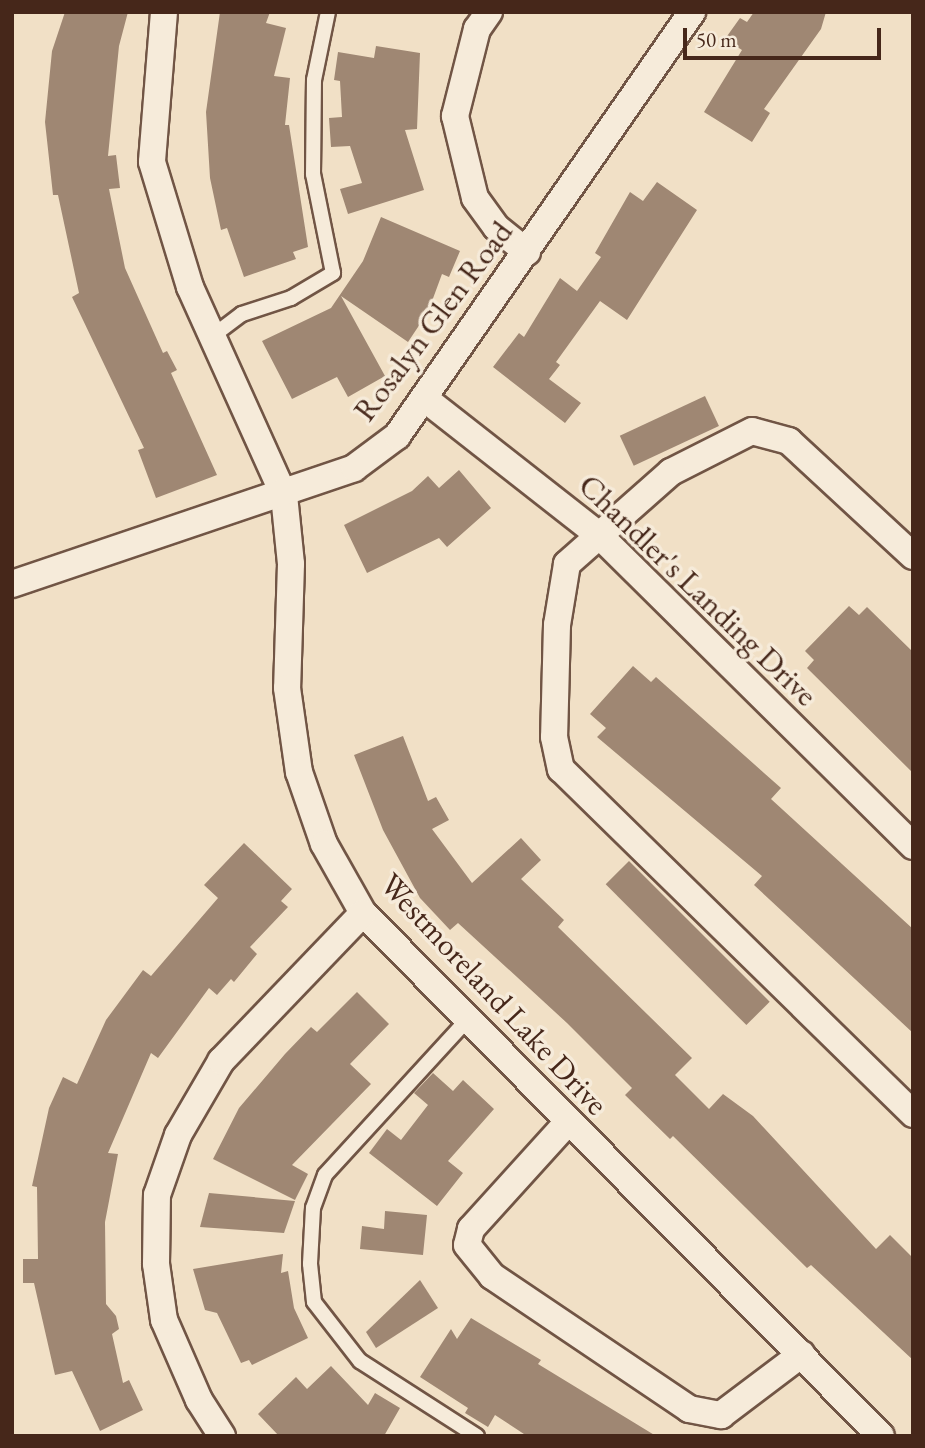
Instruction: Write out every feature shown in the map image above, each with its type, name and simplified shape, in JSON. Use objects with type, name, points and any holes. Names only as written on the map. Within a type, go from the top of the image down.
[{"type":"street","name":"Westmoreland Lake Drive","points":[[164,12],[152,162],[190,286],[284,495],[291,564],[287,688],[299,772],[324,844],[363,913],[567,1123],[802,1354],[881,1436]]},
{"type":"street","points":[[489,12],[477,29],[455,116],[475,198],[496,227],[527,252]]},
{"type":"street","name":"Rosalyn Glen Road","points":[[12,584],[284,495],[355,468],[397,436],[692,12]]},
{"type":"street","name":"Chandler's Landing Drive","points":[[425,398],[599,535],[913,846]]},
{"type":"street","points":[[913,556],[789,441],[752,431],[671,472],[567,564],[557,625],[554,737],[561,769],[913,1114]]},
{"type":"street","points":[[222,1436],[199,1400],[164,1320],[156,1264],[157,1195],[178,1135],[221,1060],[363,913]]},
{"type":"street","points":[[567,1123],[471,1228],[467,1245],[492,1276],[689,1409],[721,1415],[802,1354]]},
{"type":"lane","points":[[214,335],[242,314],[291,298],[333,273],[313,174],[314,80],[328,12]]},
{"type":"lane","points":[[467,1020],[325,1174],[313,1208],[310,1264],[314,1303],[360,1361],[477,1436]]},
{"type":"building","points":[[65,12],[128,12],[119,46],[108,156],[116,155],[120,188],[109,189],[125,268],[163,353],[167,351],[177,370],[171,373],[217,475],[156,498],[138,450],[144,448],[72,297],[79,293],[58,195],[53,195],[45,122],[52,51]]},
{"type":"building","points":[[220,12],[270,12],[266,23],[286,28],[274,76],[290,78],[285,125],[289,125],[308,247],[293,252],[296,259],[244,277],[227,228],[221,230],[210,178],[206,112]]},
{"type":"building","points":[[754,12],[826,12],[821,29],[764,109],[770,113],[752,142],[704,112],[742,50],[725,39],[740,18],[747,22]]},
{"type":"building","points":[[376,46],[420,53],[417,129],[405,130],[424,190],[348,214],[340,189],[362,183],[350,146],[331,147],[329,118],[342,117],[340,81],[334,80],[338,52],[374,58]]},
{"type":"building","points":[[657,182],[697,210],[627,320],[600,301],[556,362],[560,365],[549,379],[581,403],[565,423],[493,367],[519,333],[524,337],[560,278],[577,291],[601,257],[595,253],[630,192],[643,201]]},
{"type":"building","points":[[381,217],[460,251],[449,277],[442,274],[428,312],[408,342],[341,296],[385,376],[348,397],[337,377],[292,399],[262,341],[331,308],[363,261]]},
{"type":"building","points":[[705,396],[719,426],[634,466],[620,436]]},
{"type":"building","points":[[459,470],[491,508],[447,547],[439,538],[367,573],[344,525],[412,491],[428,476],[439,488]]},
{"type":"building","points":[[849,606],[859,615],[867,607],[913,652],[913,773],[807,668],[814,660],[805,651]]},
{"type":"building","points":[[633,666],[651,682],[656,677],[781,788],[771,799],[913,929],[913,1033],[754,885],[762,876],[597,737],[606,728],[590,714]]},
{"type":"building","points":[[403,736],[428,801],[436,797],[449,820],[432,829],[472,883],[521,838],[541,860],[521,879],[564,920],[558,927],[692,1058],[675,1075],[709,1109],[723,1094],[753,1116],[876,1249],[890,1235],[913,1258],[913,1360],[811,1265],[807,1268],[673,1136],[670,1139],[625,1095],[632,1088],[567,1023],[458,923],[450,930],[420,898],[383,830],[354,755]]},
{"type":"building","points":[[244,843],[292,889],[281,901],[288,907],[250,947],[257,954],[234,982],[231,979],[217,995],[209,988],[158,1058],[151,1053],[108,1153],[118,1154],[105,1222],[106,1304],[116,1316],[119,1329],[112,1334],[123,1383],[129,1380],[143,1410],[100,1431],[72,1371],[55,1375],[34,1283],[23,1283],[23,1259],[38,1259],[37,1187],[32,1186],[49,1108],[63,1077],[77,1084],[106,1020],[143,970],[151,976],[218,898],[204,885]]},
{"type":"building","points":[[629,861],[770,1002],[746,1025],[606,884]]},
{"type":"building","points":[[357,992],[389,1024],[350,1064],[371,1084],[292,1165],[308,1174],[295,1200],[213,1159],[239,1108],[285,1054],[311,1027],[317,1032]]},
{"type":"building","points":[[433,1073],[453,1091],[463,1080],[494,1109],[448,1161],[463,1173],[437,1206],[369,1153],[387,1129],[401,1140],[428,1105],[414,1093]]},
{"type":"building","points":[[209,1193],[295,1201],[284,1233],[200,1227]]},
{"type":"building","points":[[385,1211],[427,1215],[423,1255],[360,1249],[362,1226],[384,1229]]},
{"type":"building","points":[[283,1254],[281,1273],[288,1271],[294,1308],[308,1338],[252,1365],[249,1360],[241,1363],[217,1313],[205,1310],[193,1269]]},
{"type":"building","points":[[420,1280],[438,1308],[376,1348],[366,1332]]},
{"type":"building","points":[[471,1318],[541,1360],[538,1364],[656,1436],[527,1436],[495,1415],[488,1427],[465,1413],[468,1408],[420,1377],[451,1329],[457,1339]]},
{"type":"building","points":[[331,1366],[368,1405],[375,1393],[400,1408],[384,1436],[279,1436],[258,1414],[296,1377],[307,1389]]}]
